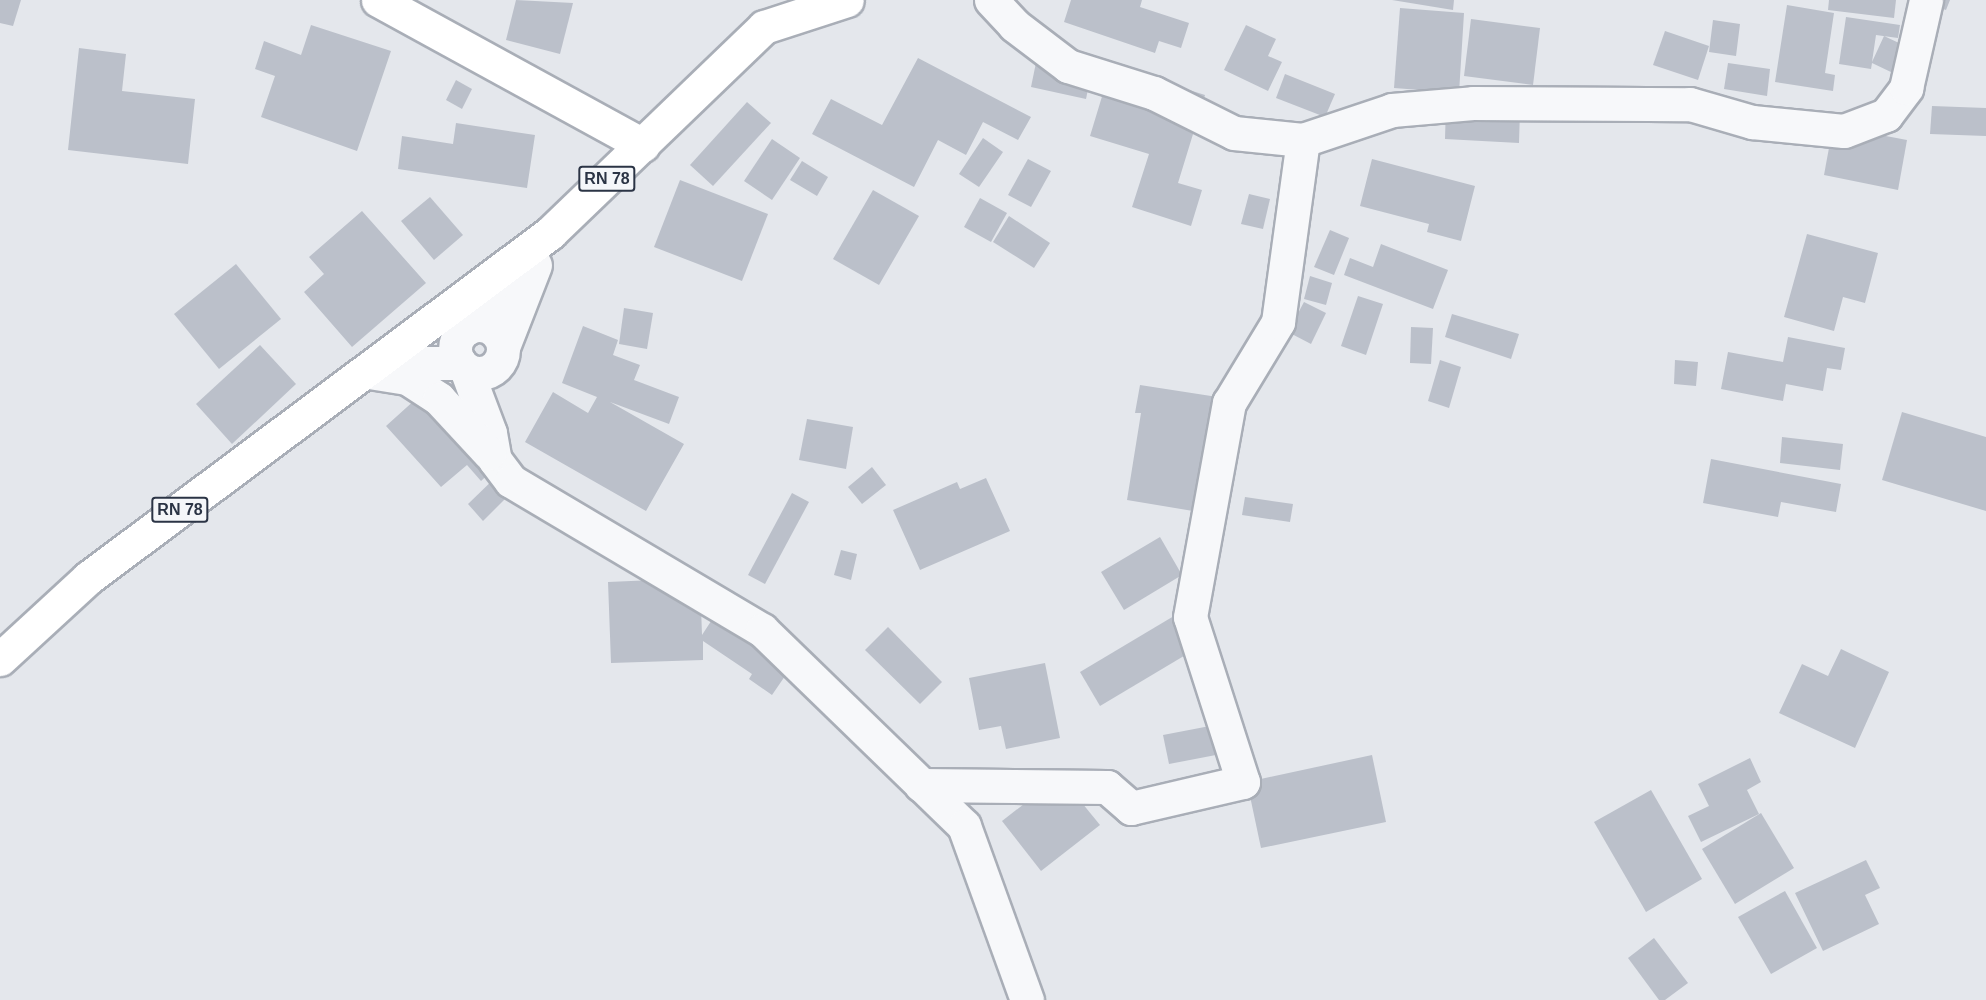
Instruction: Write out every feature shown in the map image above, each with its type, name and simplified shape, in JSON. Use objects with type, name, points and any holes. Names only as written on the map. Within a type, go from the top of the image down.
[{"type":"main road","points":[[378,0],[643,146]]},
{"type":"main road","name":"RN 78","points":[[0,659],[88,578],[369,372],[550,233],[643,146],[764,27],[847,0]]},
{"type":"street","points":[[991,0],[1014,25],[1068,66],[1154,93],[1234,133],[1303,140],[1392,110],[1473,103],[1690,104],[1752,122],[1844,131],[1886,115],[1906,88],[1926,0]]},
{"type":"street","points":[[921,784],[1107,787],[1131,808],[1243,782],[1190,617],[1229,403],[1278,322],[1303,140]]},
{"type":"street","points":[[550,233],[468,328],[492,328],[481,362],[493,447],[511,481],[762,630],[964,826],[1027,1000]]},
{"type":"street","points":[[481,362],[522,292],[550,233]]},
{"type":"street","points":[[369,372],[416,363],[481,362]]},
{"type":"street","points":[[369,372],[407,378],[439,399],[493,447]]},
{"type":"building","points":[[0,0],[21,0],[13,26],[0,23]]},
{"type":"building","points":[[516,0],[573,3],[560,54],[506,40]]},
{"type":"building","points":[[1071,0],[1142,0],[1140,7],[1189,23],[1181,48],[1159,41],[1155,53],[1064,22]]},
{"type":"building","points":[[1392,0],[1454,0],[1453,10]]},
{"type":"building","points":[[1829,0],[1896,0],[1894,18],[1828,10]]},
{"type":"building","points":[[1916,0],[1950,0],[1946,10]]},
{"type":"building","points":[[1787,5],[1834,13],[1825,73],[1835,75],[1833,91],[1775,82]]},
{"type":"building","points":[[1400,8],[1464,13],[1459,93],[1394,88]]},
{"type":"building","points":[[1846,17],[1900,25],[1898,38],[1884,36],[1929,57],[1880,99],[1893,73],[1872,63],[1871,69],[1839,64]],"holes":[[[1876,35],[1884,36],[1872,62]]]},
{"type":"building","points":[[1471,19],[1540,28],[1533,85],[1464,76]]},
{"type":"building","points":[[1713,20],[1740,24],[1736,56],[1709,52]]},
{"type":"building","points":[[311,25],[391,51],[357,151],[261,117],[275,76],[255,69],[264,41],[301,55]]},
{"type":"building","points":[[1246,25],[1276,39],[1268,56],[1282,62],[1268,91],[1224,70]]},
{"type":"building","points":[[1665,31],[1709,46],[1698,80],[1653,65]]},
{"type":"building","points":[[79,48],[126,54],[122,91],[195,99],[188,164],[68,150]]},
{"type":"building","points":[[1038,53],[1093,65],[1086,99],[1031,87]]},
{"type":"building","points":[[918,58],[1031,117],[1018,140],[983,122],[966,155],[938,140],[914,187],[812,134],[831,99],[882,125]]},
{"type":"building","points":[[1728,63],[1770,69],[1767,96],[1724,89]]},
{"type":"building","points":[[1285,74],[1335,94],[1325,117],[1276,98]]},
{"type":"building","points":[[1151,78],[1205,95],[1178,183],[1202,190],[1191,226],[1132,207],[1149,154],[1090,136],[1107,80]]},
{"type":"building","points":[[456,80],[472,89],[462,109],[446,100]]},
{"type":"building","points":[[747,102],[771,123],[713,186],[690,165]]},
{"type":"building","points":[[1446,106],[1520,110],[1519,143],[1445,139]]},
{"type":"building","points":[[1932,106],[1986,108],[1986,136],[1930,134]]},
{"type":"building","points":[[456,123],[535,135],[527,188],[398,169],[402,136],[453,144]]},
{"type":"building","points":[[1833,126],[1907,140],[1898,190],[1824,175]]},
{"type":"building","points":[[983,138],[1003,152],[979,187],[959,174]]},
{"type":"building","points":[[772,139],[800,158],[772,200],[744,181]]},
{"type":"building","points":[[1028,159],[1051,171],[1031,207],[1008,195]]},
{"type":"building","points":[[1372,159],[1475,186],[1461,241],[1427,232],[1429,224],[1360,206]]},
{"type":"building","points":[[802,161],[828,177],[817,196],[790,180]]},
{"type":"building","points":[[680,180],[768,214],[742,281],[654,247]]},
{"type":"building","points":[[873,190],[919,216],[879,285],[833,259]]},
{"type":"building","points":[[1249,194],[1270,199],[1263,229],[1241,224]]},
{"type":"building","points":[[430,197],[463,235],[434,260],[401,221]]},
{"type":"building","points":[[980,198],[1007,213],[991,242],[964,227]]},
{"type":"building","points":[[362,211],[426,283],[352,347],[304,292],[324,274],[309,257]]},
{"type":"building","points":[[1009,216],[1050,243],[1034,268],[993,242]]},
{"type":"building","points":[[1330,230],[1349,238],[1334,275],[1314,267]]},
{"type":"building","points":[[1807,234],[1878,253],[1865,303],[1843,297],[1834,331],[1784,317]]},
{"type":"building","points":[[1381,244],[1448,270],[1433,309],[1344,275],[1350,258],[1373,267]]},
{"type":"building","points":[[236,264],[281,319],[219,369],[174,314]]},
{"type":"building","points":[[1310,276],[1332,283],[1326,305],[1304,299]]},
{"type":"building","points":[[1358,296],[1383,304],[1366,355],[1341,346]]},
{"type":"building","points":[[1304,302],[1326,313],[1311,344],[1288,332]]},
{"type":"building","points":[[624,308],[653,313],[647,349],[619,344]]},
{"type":"building","points":[[1452,314],[1519,334],[1511,359],[1445,337]]},
{"type":"building","points":[[583,326],[618,340],[613,355],[640,365],[634,380],[679,397],[669,424],[610,402],[684,444],[646,511],[525,442],[553,392],[588,413],[597,397],[562,383]]},
{"type":"building","points":[[1411,327],[1433,328],[1431,364],[1410,363]]},
{"type":"building","points":[[1788,337],[1845,348],[1841,370],[1827,368],[1823,391],[1786,384],[1783,401],[1721,389],[1728,352],[1783,362]]},
{"type":"building","points":[[260,345],[296,384],[232,444],[196,404]]},
{"type":"building","points":[[1440,360],[1461,367],[1449,408],[1428,401]]},
{"type":"building","points":[[1675,360],[1698,362],[1696,386],[1674,384]]},
{"type":"building","points":[[1140,385],[1224,398],[1205,513],[1127,500],[1141,413],[1135,413]]},
{"type":"building","points":[[427,389],[496,467],[481,481],[467,465],[441,487],[386,426]]},
{"type":"building","points":[[1902,412],[1986,437],[1986,511],[1882,480]]},
{"type":"building","points":[[807,419],[853,427],[846,469],[799,460]]},
{"type":"building","points":[[1782,437],[1843,444],[1840,470],[1780,463]]},
{"type":"building","points":[[1711,459],[1841,484],[1836,512],[1781,502],[1778,517],[1703,503]]},
{"type":"building","points":[[872,467],[886,485],[862,504],[848,487]]},
{"type":"building","points":[[498,475],[513,491],[483,521],[468,504]]},
{"type":"building","points":[[986,478],[1010,531],[920,570],[893,510],[957,482],[960,489]]},
{"type":"building","points":[[792,493],[809,502],[765,584],[748,575]]},
{"type":"building","points":[[1245,497],[1293,504],[1290,522],[1242,515]]},
{"type":"building","points":[[1160,537],[1182,575],[1124,610],[1101,572]]},
{"type":"building","points":[[841,550],[857,554],[851,580],[834,575]]},
{"type":"building","points":[[700,578],[702,635],[717,612],[794,663],[772,695],[749,679],[752,674],[703,641],[703,660],[611,663],[608,582]]},
{"type":"building","points":[[1189,607],[1209,641],[1100,706],[1080,672]]},
{"type":"building","points":[[888,627],[942,682],[920,704],[865,650]]},
{"type":"building","points":[[1841,649],[1889,672],[1855,748],[1779,713],[1802,664],[1828,676]]},
{"type":"building","points":[[1045,663],[1060,738],[1006,749],[1001,726],[979,730],[969,678]]},
{"type":"building","points":[[1236,721],[1242,750],[1169,764],[1163,735]]},
{"type":"building","points":[[1372,755],[1386,822],[1261,848],[1247,782]]},
{"type":"building","points":[[1750,758],[1761,782],[1747,790],[1759,814],[1701,842],[1688,816],[1709,806],[1698,784]]},
{"type":"building","points":[[1060,776],[1100,825],[1041,871],[1002,821]]},
{"type":"building","points":[[1651,790],[1702,879],[1646,912],[1594,822]]},
{"type":"building","points":[[1761,813],[1794,868],[1735,904],[1702,849]]},
{"type":"building","points":[[1866,860],[1880,888],[1865,895],[1879,924],[1823,951],[1795,893]]},
{"type":"building","points":[[1785,891],[1817,948],[1771,974],[1738,917]]},
{"type":"building","points":[[1654,938],[1688,983],[1665,1000],[1659,1000],[1628,958]]}]
